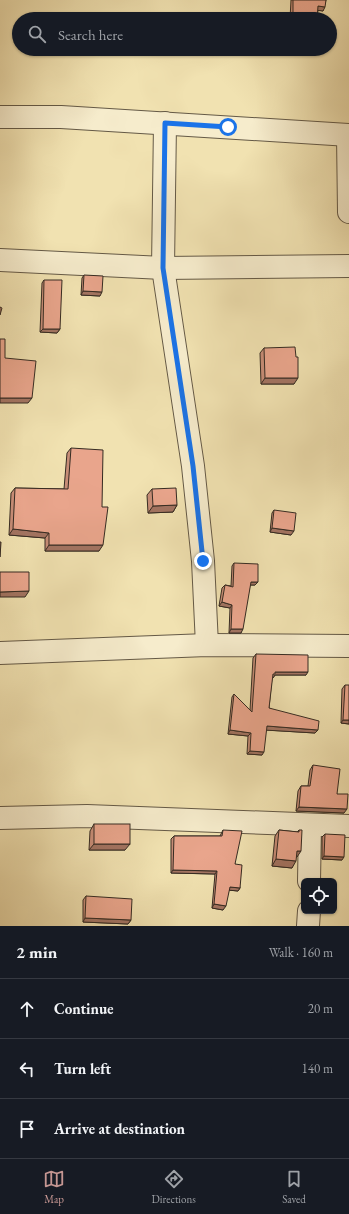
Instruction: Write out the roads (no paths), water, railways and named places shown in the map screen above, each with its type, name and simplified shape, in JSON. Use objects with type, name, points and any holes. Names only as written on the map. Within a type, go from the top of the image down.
[{"type":"street","points":[[0,117],[61,117],[348,135],[349,212]]},
{"type":"street","points":[[165,123],[163,268],[193,466],[203,561],[207,645]]},
{"type":"street","points":[[0,260],[163,268],[349,266]]},
{"type":"street","points":[[0,653],[207,645],[349,646]]},
{"type":"street","points":[[0,818],[87,816],[349,826]]},
{"type":"street","points":[[309,878],[310,825]]},
{"type":"street","points":[[308,926],[309,914]]}]
